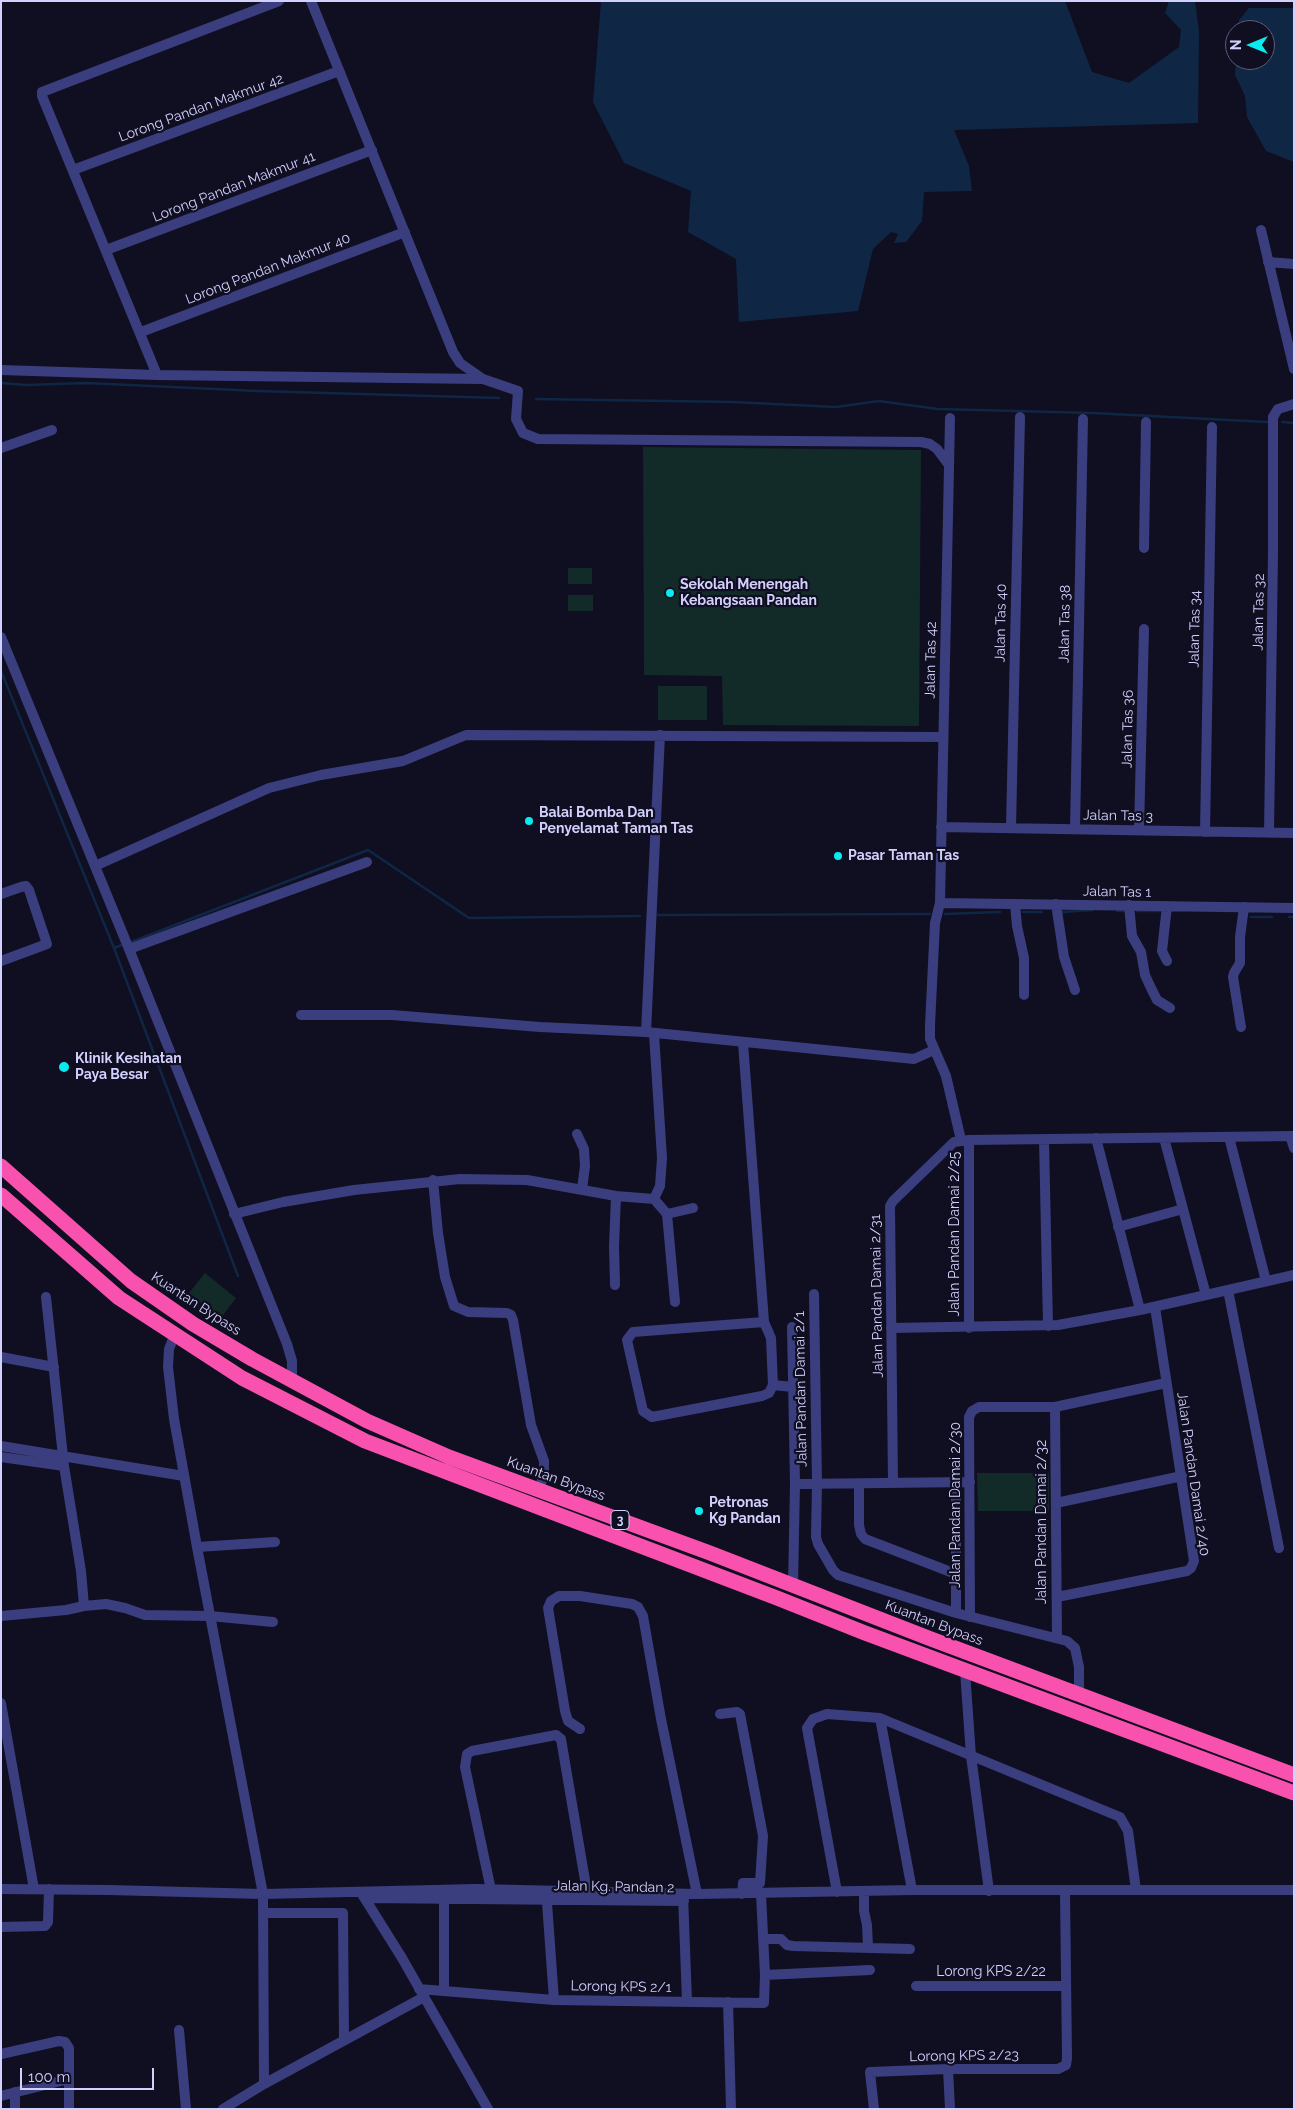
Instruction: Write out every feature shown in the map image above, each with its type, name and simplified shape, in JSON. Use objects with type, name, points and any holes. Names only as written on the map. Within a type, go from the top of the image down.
[{"type":"highway","name":"Kuantan Bypass","points":[[1,1166],[131,1282],[193,1324],[366,1422],[449,1457],[1294,1775]]},
{"type":"highway","name":"3","points":[[1,1195],[120,1298],[242,1378],[365,1441],[965,1671],[1294,1793]]},
{"type":"street","points":[[157,375],[42,96],[45,89],[278,1]]},
{"type":"street","points":[[311,1],[453,352],[460,363],[483,379]]},
{"type":"street","name":"Lorong Pandan Makmur 42","points":[[72,170],[339,71]]},
{"type":"street","name":"Lorong Pandan Makmur 41","points":[[106,250],[372,150]]},
{"type":"street","points":[[1261,230],[1294,369]]},
{"type":"street","name":"Lorong Pandan Makmur 40","points":[[140,332],[405,232]]},
{"type":"street","points":[[1268,262],[1294,264]]},
{"type":"street","points":[[1,370],[157,375],[483,379],[518,390],[517,424],[523,433],[538,440],[921,442],[930,444],[949,465]]},
{"type":"street","name":"Jalan Tas 32","points":[[1269,833],[1273,417],[1278,409],[1294,404]]},
{"type":"street","name":"Jalan Tas 40","points":[[1011,828],[1020,417]]},
{"type":"street","name":"Jalan Tas 42","points":[[934,1050],[930,1039],[930,1024],[935,923],[940,902],[950,418]]},
{"type":"street","name":"Jalan Tas 38","points":[[1075,830],[1083,419]]},
{"type":"street","points":[[1144,548],[1146,422]]},
{"type":"street","name":"Jalan Tas 34","points":[[1205,832],[1212,427]]},
{"type":"street","points":[[1,448],[52,430]]},
{"type":"street","name":"Jalan Tas 36","points":[[1140,830],[1144,629]]},
{"type":"street","points":[[1,637],[129,949],[287,1344],[292,1361],[292,1381]]},
{"type":"street","points":[[95,866],[269,788],[321,775],[403,761],[459,737],[571,734],[943,737]]},
{"type":"street","points":[[654,1199],[660,1186],[662,1158],[650,1033],[660,735]]},
{"type":"street","name":"Jalan Tas 3","points":[[941,827],[1294,833]]},
{"type":"street","points":[[129,949],[367,862]]},
{"type":"street","points":[[1,894],[26,886],[47,944],[1,961]]},
{"type":"street","name":"Jalan Tas 1","points":[[940,902],[1294,908]]},
{"type":"street","points":[[1016,904],[1017,926],[1024,958],[1024,995]]},
{"type":"street","points":[[1056,904],[1064,957],[1075,990]]},
{"type":"street","points":[[1129,906],[1132,936],[1141,952],[1145,974],[1157,1000],[1170,1008]]},
{"type":"street","points":[[1167,906],[1162,951],[1167,961]]},
{"type":"street","points":[[1241,1027],[1233,977],[1240,963],[1240,937],[1244,907]]},
{"type":"street","points":[[301,1014],[392,1015],[540,1027],[650,1033],[914,1059],[934,1050]]},
{"type":"street","points":[[743,1042],[764,1322],[771,1338],[773,1385],[768,1393],[762,1396],[652,1417],[643,1411],[627,1340],[634,1332],[764,1322]]},
{"type":"street","name":"Jalan Pandan Damai 2/25","points":[[934,1050],[941,1061],[965,1140],[969,1328]]},
{"type":"street","points":[[578,1134],[584,1149],[586,1166],[582,1189]]},
{"type":"street","points":[[965,1140],[1292,1136],[1294,1148]]},
{"type":"street","points":[[1229,1137],[1266,1281]]},
{"type":"street","points":[[1096,1138],[1140,1310]]},
{"type":"street","points":[[1164,1138],[1206,1295]]},
{"type":"street","points":[[1044,1139],[1048,1326]]},
{"type":"street","name":"Jalan Pandan Damai 2/31","points":[[893,1483],[890,1206],[954,1142],[965,1140]]},
{"type":"street","points":[[234,1214],[308,1198],[433,1180],[509,1179],[582,1189],[616,1196],[654,1199],[667,1214],[675,1302]]},
{"type":"street","points":[[433,1180],[438,1233],[445,1277],[454,1306],[468,1312],[507,1314],[511,1315],[513,1320],[531,1425],[544,1461],[544,1474],[538,1490]]},
{"type":"street","points":[[615,1285],[616,1196]]},
{"type":"street","points":[[667,1214],[693,1208]]},
{"type":"street","points":[[1118,1227],[1183,1209]]},
{"type":"street","points":[[892,1328],[1048,1326],[1155,1307],[1294,1275]]},
{"type":"street","points":[[1228,1290],[1279,1548]]},
{"type":"street","name":"Jalan Pandan Damai 2/1","points":[[814,1294],[816,1536],[818,1544],[833,1570],[838,1575],[956,1613],[1057,1638]]},
{"type":"street","points":[[46,1297],[64,1461],[81,1571],[84,1606]]},
{"type":"street","name":"Jalan Pandan Damai 2/40","points":[[1057,1597],[1187,1571],[1191,1568],[1194,1561],[1155,1307]]},
{"type":"street","points":[[792,1327],[795,1484],[793,1586]]},
{"type":"street","points":[[175,1334],[169,1350],[168,1368],[184,1476],[263,1894],[264,2084]]},
{"type":"street","points":[[1,1357],[54,1368]]},
{"type":"street","name":"Jalan Pandan Damai 2/30","points":[[970,1616],[969,1417],[972,1411],[979,1407],[1055,1407],[1166,1383]]},
{"type":"street","points":[[773,1385],[793,1386]]},
{"type":"street","name":"Jalan Pandan Damai 2/32","points":[[1055,1407],[1057,1638]]},
{"type":"street","points":[[1,1446],[64,1461]]},
{"type":"street","points":[[1,1457],[64,1461],[184,1476]]},
{"type":"street","points":[[1056,1503],[1182,1476]]},
{"type":"street","points":[[956,1482],[956,1613]]},
{"type":"street","points":[[795,1484],[970,1482]]},
{"type":"street","points":[[859,1484],[859,1525],[861,1534],[865,1539],[956,1574]]},
{"type":"street","points":[[197,1547],[275,1542]]},
{"type":"street","points":[[580,1730],[568,1721],[565,1711],[548,1608],[551,1601],[559,1596],[580,1596],[632,1604],[638,1607],[643,1616],[661,1719],[698,1894]]},
{"type":"street","points":[[1,1616],[59,1611],[84,1606],[112,1605],[151,1615],[210,1616],[273,1622]]},
{"type":"street","points":[[1057,1638],[1067,1641],[1075,1648],[1079,1668],[1080,1694]]},
{"type":"street","points":[[965,1671],[971,1756],[989,1891]]},
{"type":"street","points":[[1,1703],[34,1889]]},
{"type":"street","points":[[720,1714],[736,1712],[740,1714],[763,1836],[760,1884],[743,1883],[742,1894]]},
{"type":"street","points":[[837,1892],[807,1728],[813,1719],[827,1714],[880,1718],[1120,1817],[1128,1831],[1136,1890]]},
{"type":"street","points":[[880,1718],[912,1890]]},
{"type":"street","points":[[491,1890],[465,1766],[467,1754],[472,1751],[556,1735],[561,1739],[587,1892]]},
{"type":"street","points":[[1,1889],[263,1894],[362,1894],[491,1890],[683,1897],[698,1894],[912,1890],[1065,1892],[1294,1890]]},
{"type":"street","points":[[1,1927],[45,1926],[48,1922],[48,1889]]},
{"type":"street","points":[[864,1891],[868,1948]]},
{"type":"street","points":[[1065,1892],[1066,1986]]},
{"type":"street","points":[[362,1894],[402,1958],[488,2109]]},
{"type":"street","name":"Jalan Kg. Pandan 2","points":[[362,1894],[545,1900],[683,1897]]},
{"type":"street","points":[[761,1894],[765,1976],[870,1970]]},
{"type":"street","points":[[683,1897],[687,2001]]},
{"type":"street","points":[[444,1898],[444,1991]]},
{"type":"street","points":[[545,1900],[547,1903],[554,2000]]},
{"type":"street","points":[[264,1913],[343,1913],[344,2041]]},
{"type":"street","points":[[764,1939],[781,1939],[787,1945],[793,1946],[910,1949]]},
{"type":"street","name":"Lorong KPS 2/1","points":[[421,1993],[444,1991],[554,2000],[764,2002],[765,1976]]},
{"type":"street","name":"Lorong KPS 2/22","points":[[916,1986],[1066,1986]]},
{"type":"street","name":"Lorong KPS 2/23","points":[[874,2109],[870,2072],[948,2069],[1058,2069],[1066,2066],[1068,2058],[1066,1986]]},
{"type":"street","points":[[223,2109],[264,2084],[344,2041],[421,1993]]},
{"type":"street","points":[[728,2002],[730,2109]]},
{"type":"street","points":[[179,2030],[186,2109]]},
{"type":"street","points":[[1,2054],[60,2041],[65,2042],[69,2048],[69,2109]]},
{"type":"street","points":[[948,2069],[950,2109]]},
{"type":"street","points":[[1,2096],[69,2079]]},
{"type":"street","points":[[15,2092],[15,2109]]},
{"type":"green space","points":[[643,447],[921,450],[919,726],[723,725],[722,676],[644,675]]},
{"type":"green space","points":[[568,568],[592,568],[592,584],[568,584]]},
{"type":"green space","points":[[568,595],[593,595],[593,611],[568,611]]},
{"type":"green space","points":[[658,686],[707,686],[707,720],[658,720]]},
{"type":"green space","points":[[205,1273],[236,1298],[220,1319],[189,1293]]},
{"type":"green space","points":[[977,1473],[1049,1473],[1049,1511],[978,1511]]},
{"type":"water","points":[[601,1],[1065,1],[1092,72],[1129,83],[1179,47],[1181,30],[1165,13],[1169,1],[1195,1],[1199,31],[1198,123],[954,130],[969,166],[972,191],[924,192],[922,221],[906,242],[894,243],[898,234],[891,232],[873,249],[858,311],[739,322],[736,259],[688,232],[691,191],[624,163],[593,102]]},
{"type":"water","points":[[1249,8],[1294,8],[1294,162],[1266,151],[1247,117],[1245,96],[1235,75],[1235,70],[1275,70],[1275,20],[1239,20]]},
{"type":"waterway","points":[[1,383],[26,385],[87,383],[257,391],[499,398]]},
{"type":"waterway","points":[[536,399],[733,402],[836,407],[879,401],[938,409],[1093,413],[1267,422]]},
{"type":"waterway","points":[[1282,422],[1294,423]]},
{"type":"waterway","points":[[1,671],[114,948],[238,1276]]},
{"type":"waterway","points":[[131,942],[368,850],[469,918],[640,916]]},
{"type":"waterway","points":[[1063,912],[1093,910]]},
{"type":"waterway","points":[[1117,911],[1127,911]]},
{"type":"waterway","points":[[1137,911],[1163,911]]},
{"type":"waterway","points":[[945,914],[1000,912]]},
{"type":"waterway","points":[[1023,912],[1042,912]]},
{"type":"waterway","points":[[658,915],[930,914]]},
{"type":"waterway","points":[[1251,917],[1272,917]]},
{"type":"waterway","points":[[1289,917],[1294,917]]},
{"type":"waterway","points":[[114,948],[122,945]]},
{"type":"place","name":"Sekolah Menengah Kebangsaan Pandan","points":[[670,593]]},
{"type":"place","name":"Balai Bomba Dan Penyelamat Taman Tas","points":[[529,821]]},
{"type":"place","name":"Pasar Taman Tas","points":[[838,856]]},
{"type":"place","name":"Klinik Kesihatan Paya Besar","points":[[64,1067]]},
{"type":"place","name":"Petronas Kg Pandan","points":[[699,1511]]}]
